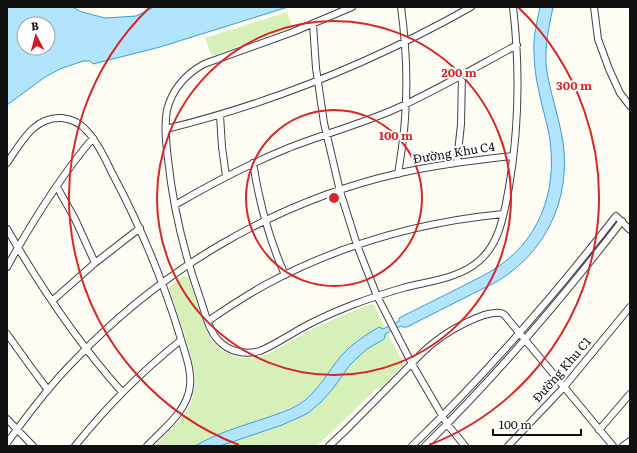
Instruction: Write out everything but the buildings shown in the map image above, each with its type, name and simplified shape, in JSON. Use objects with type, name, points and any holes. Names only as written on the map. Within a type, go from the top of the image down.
[{"type":"street","points":[[352,7],[313,24],[214,60],[195,69],[182,82],[172,96],[167,111],[166,129],[169,168],[175,205],[189,265],[214,335],[225,346],[238,352],[255,353],[265,349],[320,318],[377,296],[403,288],[454,276],[471,268],[483,258],[497,236],[503,214],[516,134],[518,101],[517,45],[513,7]]},
{"type":"street","points":[[398,174],[403,141],[406,104],[405,42],[401,7]]},
{"type":"street","points":[[166,129],[220,115],[317,81],[405,42],[471,7]]},
{"type":"street","points":[[594,7],[598,39],[608,69],[620,93],[630,106]]},
{"type":"street","points":[[313,24],[317,81],[326,135],[340,191],[357,245],[377,296],[412,364],[447,424],[465,446]]},
{"type":"street","points":[[175,205],[226,176],[285,149],[364,121],[406,104],[517,45]]},
{"type":"street","points":[[457,162],[461,124],[462,75]]},
{"type":"street","points":[[220,115],[226,176]]},
{"type":"street","points":[[7,163],[26,135],[39,123],[48,119],[62,118],[71,120],[84,127],[93,138],[140,228],[162,283],[181,340],[190,378],[188,397],[182,409],[178,415],[147,446]]},
{"type":"street","points":[[7,267],[57,187],[93,138]]},
{"type":"street","name":"Đường Khu C4","points":[[7,443],[48,390],[86,348],[122,315],[162,283],[228,241],[265,221],[301,205],[340,191],[398,174],[457,162],[513,156]]},
{"type":"street","points":[[253,163],[259,199],[265,221],[285,275]]},
{"type":"street","points":[[57,187],[96,262]]},
{"type":"street","points":[[208,321],[265,285],[317,260],[357,245],[423,226],[503,214]]},
{"type":"street","points":[[412,446],[483,374],[520,333],[567,278],[616,216],[630,230]]},
{"type":"street","points":[[425,446],[525,340],[582,272],[622,221]]},
{"type":"street","points":[[52,301],[96,262],[140,228]]},
{"type":"street","points":[[7,229],[52,301],[86,348],[122,392]]},
{"type":"street","name":"Đường Khu C1","points":[[508,446],[564,387],[630,307]]},
{"type":"street","points":[[329,446],[428,348],[440,338],[463,324],[489,314],[499,312],[503,314],[520,333],[613,446]]},
{"type":"street","points":[[7,334],[48,390]]},
{"type":"street","points":[[75,446],[96,420],[122,392],[181,340]]},
{"type":"street","points":[[599,430],[630,394]]},
{"type":"street","points":[[7,418],[33,446]]},
{"type":"street","points":[[623,446],[630,440]]},
{"type":"green space","points":[[287,12],[292,27],[212,56],[205,38]]},
{"type":"green space","points":[[185,276],[188,277],[206,329],[211,339],[225,352],[237,357],[255,358],[268,354],[314,328],[371,304],[374,305],[385,328],[382,329],[379,327],[358,340],[337,361],[312,394],[297,405],[279,413],[221,433],[195,446],[154,446],[184,416],[192,400],[195,385],[195,374],[188,345],[169,288]]},
{"type":"green space","points":[[387,333],[403,362],[403,365],[381,389],[378,387],[318,445],[319,446],[220,446],[290,422],[308,413],[321,402],[358,357],[367,349],[384,339],[385,334]]},
{"type":"water","points":[[7,7],[72,7],[82,12],[105,18],[136,16],[154,7],[288,7],[160,47],[93,64],[90,61],[83,61],[60,69],[45,77],[7,105]]},
{"type":"water","points":[[540,7],[553,7],[547,43],[546,64],[549,84],[563,142],[564,163],[563,184],[558,204],[551,222],[541,240],[529,256],[514,270],[496,282],[407,327],[401,326],[385,334],[384,339],[367,349],[349,366],[332,390],[308,413],[282,425],[220,446],[195,446],[203,441],[298,405],[311,395],[342,355],[360,340],[379,327],[383,329],[399,321],[399,318],[499,266],[527,239],[537,223],[544,206],[549,187],[551,168],[551,149],[548,129],[534,62],[535,35]]}]
